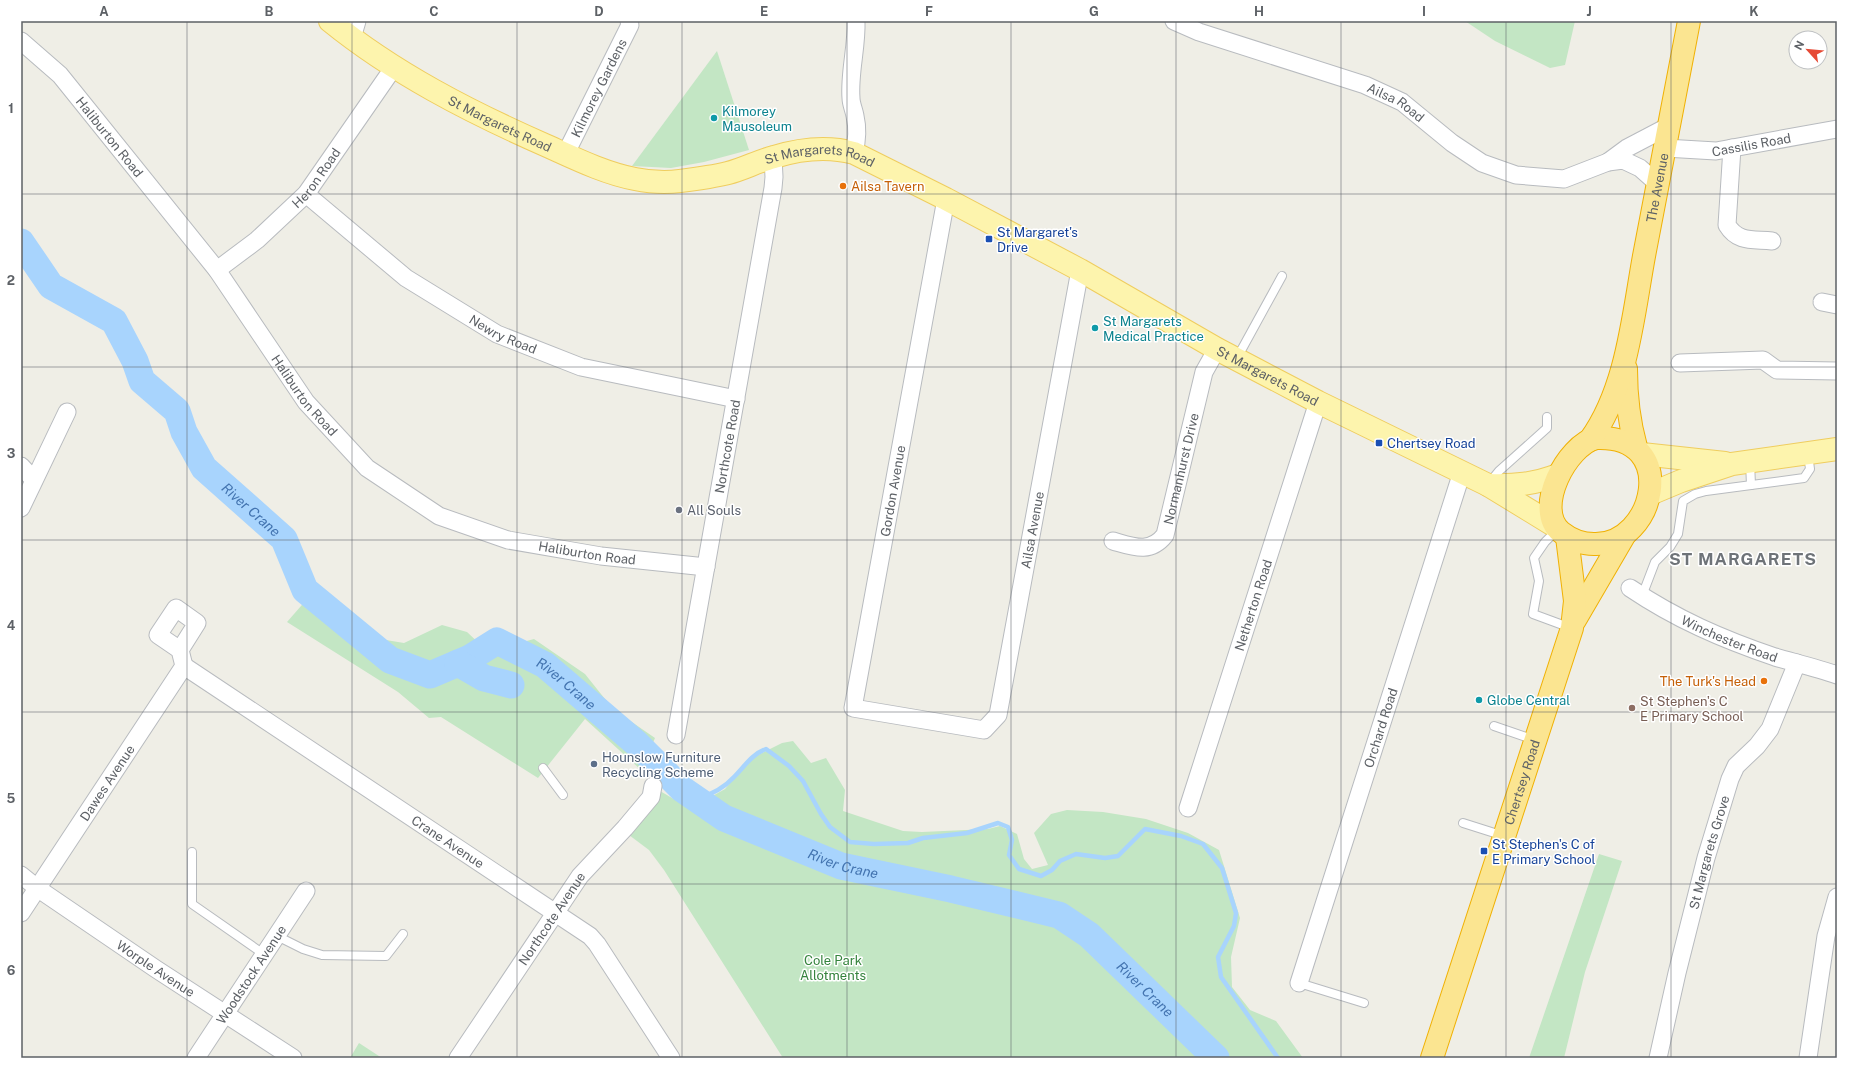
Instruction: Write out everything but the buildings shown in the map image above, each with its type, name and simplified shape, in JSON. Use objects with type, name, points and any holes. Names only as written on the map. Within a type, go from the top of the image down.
[{"type":"highway","name":"The Avenue","points":[[1639,450],[1632,433],[1626,391],[1627,354],[1689,21]]},
{"type":"highway","name":"The Avenue","points":[[1590,440],[1598,428],[1606,410],[1627,354]]},
{"type":"highway","points":[[1604,438],[1618,439],[1639,450],[1649,473],[1650,494],[1634,525],[1624,536],[1609,542],[1598,544],[1584,544],[1560,531],[1552,514],[1551,496],[1558,475],[1567,462],[1590,440],[1604,438]]},
{"type":"highway","name":"Chertsey Road","points":[[1560,531],[1575,601],[1573,625]]},
{"type":"highway","name":"Chertsey Road","points":[[1432,1058],[1573,625],[1624,536]]},
{"type":"main road","name":"St Margarets Road","points":[[330,21],[354,30],[394,67],[512,130],[565,155],[607,172],[655,182],[706,178],[729,173],[773,157],[822,149],[838,149],[854,153],[946,199],[1080,270],[1217,349],[1318,402],[1488,485],[1560,531]]},
{"type":"main road","points":[[1650,494],[1680,481],[1741,463],[1837,449]]},
{"type":"main road","points":[[1639,450],[1741,463]]},
{"type":"main road","name":"St Margarets Road","points":[[1488,485],[1510,486],[1531,484],[1558,475]]},
{"type":"street","name":"Kilmorey Gardens","points":[[565,155],[630,25],[629,21]]},
{"type":"street","points":[[854,153],[858,139],[856,118],[851,95],[856,21]]},
{"type":"street","name":"Ailsa Road","points":[[1174,21],[1199,32],[1365,85],[1402,102],[1452,143],[1482,163],[1516,175],[1564,178],[1608,162],[1624,160],[1632,163],[1658,184]]},
{"type":"street","name":"Haliburton Road","points":[[21,41],[60,75],[218,270],[306,402],[367,468],[439,516],[508,540],[601,556],[706,567]]},
{"type":"street","name":"Heron Road","points":[[218,270],[257,240],[306,194],[394,67]]},
{"type":"street","name":"Ailsa Road","points":[[1608,162],[1627,148],[1669,126]]},
{"type":"street","name":"Cassilis Road","points":[[1665,148],[1716,151],[1837,129]]},
{"type":"street","points":[[1732,148],[1727,225],[1732,234],[1740,238],[1772,241]]},
{"type":"street","name":"Northcote Road","points":[[676,735],[773,188],[773,157]]},
{"type":"street","name":"Newry Road","points":[[306,194],[406,278],[497,334],[582,367],[736,399]]},
{"type":"street","name":"Gordon Avenue","points":[[929,721],[853,708],[946,199]]},
{"type":"street","name":"Ailsa Avenue","points":[[929,721],[984,730],[998,715],[1080,270]]},
{"type":"street","name":"Normanhurst Drive","points":[[1113,541],[1139,548],[1148,547],[1158,544],[1165,535],[1204,372],[1217,349]]},
{"type":"street","points":[[1680,364],[1763,360],[1777,370],[1837,371]]},
{"type":"street","name":"Netherton Road","points":[[1188,808],[1318,402]]},
{"type":"street","points":[[21,508],[67,412]]},
{"type":"street","points":[[21,466],[34,480]]},
{"type":"street","name":"Orchard Road","points":[[1299,984],[1462,472]]},
{"type":"street","name":"Winchester Road","points":[[1636,592],[1664,610],[1696,626],[1755,650],[1837,675]]},
{"type":"street","points":[[180,650],[184,666]]},
{"type":"street","name":"St Margarets Grove","points":[[1658,1058],[1677,972],[1706,858],[1730,780],[1736,766],[1757,746],[1770,729],[1797,663]]},
{"type":"street","name":"Dawes Avenue","points":[[21,913],[184,666]]},
{"type":"street","name":"Crane Avenue","points":[[184,666],[590,936],[597,944],[671,1058]]},
{"type":"street","name":"Northcote Avenue","points":[[458,1058],[580,876],[625,828],[651,797],[653,786]]},
{"type":"street","name":"Worple Avenue","points":[[21,875],[37,888],[292,1058]]},
{"type":"street","name":"Woodstock Avenue","points":[[196,1058],[306,891]]},
{"type":"street","points":[[1808,1058],[1826,936],[1837,897]]},
{"type":"lane","points":[[1237,359],[1282,276]]},
{"type":"lane","points":[[1488,485],[1499,471],[1547,428],[1547,417]]},
{"type":"lane","points":[[1636,592],[1655,562],[1670,547],[1678,534],[1683,501],[1695,494],[1706,491],[1804,478],[1810,469],[1808,453]]},
{"type":"lane","points":[[1741,463],[1751,485]]},
{"type":"lane","points":[[1560,531],[1545,542],[1534,558],[1539,581],[1533,614],[1573,625]]},
{"type":"lane","points":[[1494,726],[1536,741]]},
{"type":"lane","points":[[543,768],[563,795]]},
{"type":"lane","points":[[1463,823],[1505,836]]},
{"type":"lane","points":[[192,852],[192,904],[264,955]]},
{"type":"lane","points":[[277,936],[304,949],[322,955],[386,956],[403,934]]},
{"type":"lane","points":[[1299,984],[1364,1003]]},
{"type":"green space","points":[[1465,21],[1575,21],[1565,65],[1550,68],[1495,41]]},
{"type":"green space","name":"Kilmorey Mausoleum","points":[[717,51],[749,150],[704,162],[671,168],[632,166]]},
{"type":"green space","points":[[308,598],[386,640],[404,643],[442,625],[467,632],[483,647],[512,645],[534,639],[585,674],[613,709],[655,738],[641,770],[585,719],[538,778],[441,717],[429,718],[398,692],[287,622]]},
{"type":"green space","points":[[793,741],[811,763],[826,758],[845,790],[843,811],[903,831],[922,832],[988,829],[1000,826],[1017,834],[1024,859],[1032,869],[1048,865],[1034,833],[1051,814],[1067,810],[1103,812],[1146,819],[1188,833],[1219,850],[1240,918],[1231,957],[1232,987],[1250,1010],[1276,1021],[1303,1058],[1225,1058],[1118,950],[1081,922],[1070,907],[845,857],[729,810],[709,798],[725,789],[752,758],[782,743]]},
{"type":"green space","name":"Cole Park Allotments","points":[[660,791],[720,826],[801,862],[861,881],[945,895],[1049,919],[1085,941],[1204,1058],[783,1058],[664,870],[649,850],[629,835]]},
{"type":"green space","points":[[1599,854],[1622,861],[1585,972],[1564,1058],[1529,1058]]},
{"type":"green space","points":[[359,1043],[382,1058],[350,1058]]},
{"type":"waterway","name":"River Crane","points":[[21,242],[51,286],[114,321],[135,361],[142,381],[177,411],[184,432],[204,468],[284,539],[305,590],[390,660],[430,675],[470,658],[497,641],[545,665],[636,743],[682,789],[724,818],[841,866],[951,889],[1059,915],[1089,935],[1216,1058]]},
{"type":"waterway","points":[[458,663],[484,678],[511,685]]},
{"type":"waterway","points":[[697,799],[726,785],[752,757],[766,749],[789,766],[803,781],[830,827],[850,842],[874,844],[908,843],[923,838],[967,833],[998,823],[1008,827],[1012,840],[1009,855],[1019,869],[1041,876],[1052,870],[1060,861],[1076,854],[1105,858],[1118,856],[1145,829],[1181,836],[1203,844],[1222,868],[1236,913],[1234,926],[1218,957],[1221,977],[1278,1058]]},
{"type":"place","name":"Kilmorey Mausoleum","points":[[714,118]]},
{"type":"place","name":"Ailsa Tavern","points":[[843,186]]},
{"type":"place","name":"St Margaret's Drive","points":[[989,239]]},
{"type":"place","name":"St Margarets Medical Practice","points":[[1095,328]]},
{"type":"place","name":"Chertsey Road","points":[[1379,443]]},
{"type":"place","name":"All Souls","points":[[679,510]]},
{"type":"place","name":"The Turk's Head","points":[[1764,681]]},
{"type":"place","name":"Globe Central","points":[[1479,700]]},
{"type":"place","name":"St Stephen's C E Primary School","points":[[1632,708]]},
{"type":"place","name":"Hounslow Furniture Recycling Scheme","points":[[594,764]]},
{"type":"place","name":"St Stephen's C of E Primary School","points":[[1484,851]]},
{"type":"district","name":"ST MARGARETS","points":[[1743,559]]}]
